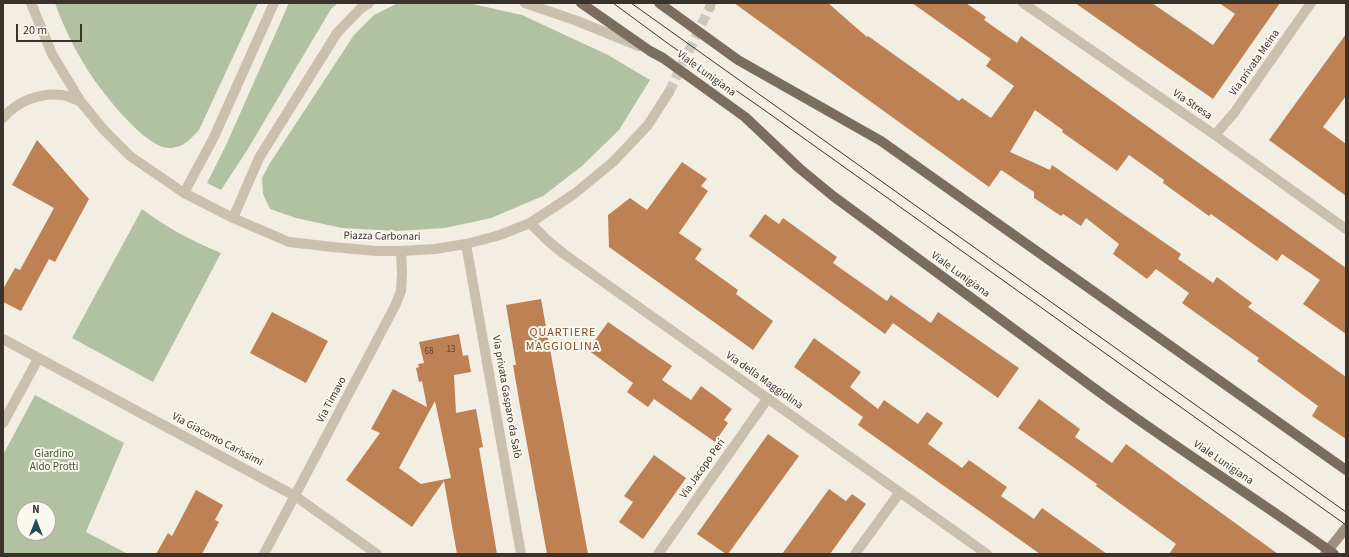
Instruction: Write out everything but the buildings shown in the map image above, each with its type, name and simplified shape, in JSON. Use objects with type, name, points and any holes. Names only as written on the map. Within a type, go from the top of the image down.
[{"type":"main road","name":"Viale Lunigiana","points":[[581,3],[650,51],[663,58],[745,117],[799,168],[833,196],[1120,408],[1284,518],[1329,553]]},
{"type":"main road","points":[[659,3],[738,60],[881,141],[1346,470]]},
{"type":"main road","points":[[1329,553],[1346,528]]},
{"type":"street","name":"Piazza Carbonari","points":[[31,3],[52,54],[81,102],[103,129],[130,156],[184,193],[233,218],[289,242],[376,251],[401,251],[435,249],[466,244],[500,235],[530,223],[574,194],[613,162],[648,125],[669,92]]},
{"type":"street","points":[[184,193],[214,137],[274,3]]},
{"type":"street","points":[[233,218],[259,158],[337,33],[360,9],[369,3]]},
{"type":"street","points":[[525,3],[583,23],[650,51]]},
{"type":"street","name":"Via privata Meina","points":[[1215,135],[1234,113],[1311,3]]},
{"type":"street","name":"Via Stresa","points":[[1029,5],[1346,229]]},
{"type":"street","points":[[3,118],[10,109],[27,100],[42,96],[65,95],[81,102]]},
{"type":"street","name":"Via della Maggiolina","points":[[530,223],[564,254],[987,554]]},
{"type":"street","name":"Via privata Gasparo da Salò","points":[[466,244],[521,554]]},
{"type":"street","name":"Via Timavo","points":[[264,554],[395,306],[401,290],[401,251]]},
{"type":"street","name":"Via Giacomo Carissimi","points":[[3,339],[295,496],[377,554]]},
{"type":"street","points":[[3,423],[38,359]]},
{"type":"street","name":"Via Jacopo Peri","points":[[658,554],[768,398]]},
{"type":"street","points":[[855,554],[900,492]]},
{"type":"green space","points":[[55,3],[258,3],[199,130],[183,145],[169,148],[159,145],[147,138],[134,127],[110,100],[90,74],[80,57],[64,26]]},
{"type":"green space","points":[[289,3],[338,3],[331,9],[246,152],[221,190],[207,183],[227,143]]},
{"type":"green space","points":[[398,3],[468,3],[522,15],[608,55],[650,80],[619,130],[582,166],[543,196],[491,218],[445,228],[397,231],[342,228],[296,218],[270,209],[263,194],[262,178],[270,163],[354,35],[374,15]]},
{"type":"green space","points":[[142,209],[180,234],[221,253],[153,382],[72,338]]},
{"type":"green space","name":"Giardino Aldo Protti","points":[[35,395],[124,443],[86,532],[128,554],[3,554],[3,455]]},
{"type":"tunnel","points":[[669,92],[710,7]]},
{"type":"tram line","points":[[613,3],[1346,525]]},
{"type":"tram line","points":[[631,3],[1346,512]]},
{"type":"district","name":"QUARTIERE MAGGIOLINA","points":[[563,340]]}]
